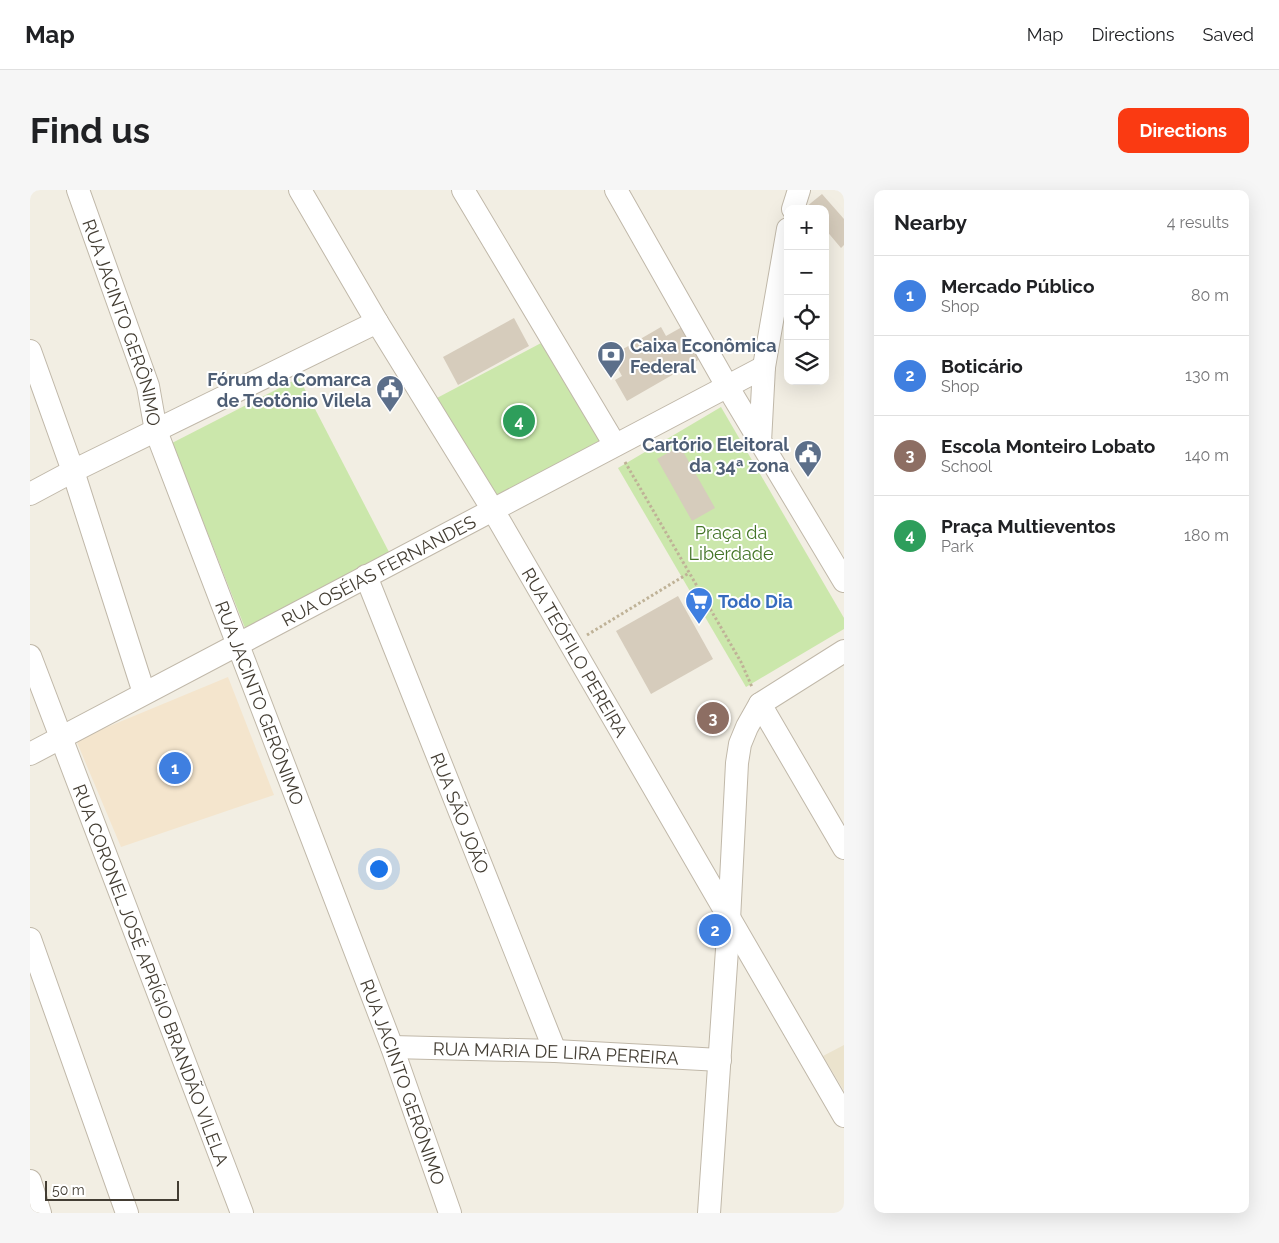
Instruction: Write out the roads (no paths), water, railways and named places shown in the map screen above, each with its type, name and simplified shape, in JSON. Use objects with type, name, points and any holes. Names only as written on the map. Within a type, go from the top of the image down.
[{"type":"street","name":"RUA JACINTO GERÔNIMO","points":[[78,190],[148,386],[156,431],[392,1047],[450,1213]]},
{"type":"street","name":"RUA TEÓFILO PEREIRA","points":[[300,190],[377,322],[493,510],[844,1116]]},
{"type":"street","points":[[463,190],[615,445]]},
{"type":"street","points":[[616,190],[727,386],[844,581]]},
{"type":"street","points":[[795,205],[799,190]]},
{"type":"street","points":[[760,442],[764,367],[784,250]]},
{"type":"street","points":[[30,494],[73,471],[377,322]]},
{"type":"street","points":[[30,351],[73,471],[144,693]]},
{"type":"street","name":"RUA OSÉIAS FERNANDES","points":[[30,754],[764,367]]},
{"type":"street","name":"RUA SÃO JOÃO","points":[[366,576],[555,1051]]},
{"type":"street","points":[[709,1213],[729,920],[737,764],[744,735],[760,704],[844,651]]},
{"type":"street","name":"RUA CORONEL JOSÉ APRÍGIO BRANDÃO VILELA","points":[[30,656],[242,1213]]},
{"type":"street","points":[[760,704],[844,848]]},
{"type":"street","points":[[30,939],[127,1213]]},
{"type":"street","name":"RUA MARIA DE LIRA PEREIRA","points":[[392,1047],[555,1051],[720,1060]]},
{"type":"street","points":[[30,1181],[40,1213]]},
{"type":"place","name":"Caixa Econômica Federal","points":[[611,379]]},
{"type":"place","name":"Fórum da Comarca de Teotônio Vilela","points":[[390,413]]},
{"type":"place","name":"Praça Multieventos","points":[[519,421]]},
{"type":"place","name":"Cartório Eleitoral da 34ª zona","points":[[808,478]]},
{"type":"place","name":"Todo Dia","points":[[699,625]]},
{"type":"place","name":"Escola Monteiro Lobato","points":[[713,718]]},
{"type":"place","name":"Mercado Público","points":[[175,768]]},
{"type":"place","name":"Boticário","points":[[715,930]]},
{"type":"park label","name":"Praça da Liberdade","points":[[731,542]]}]
